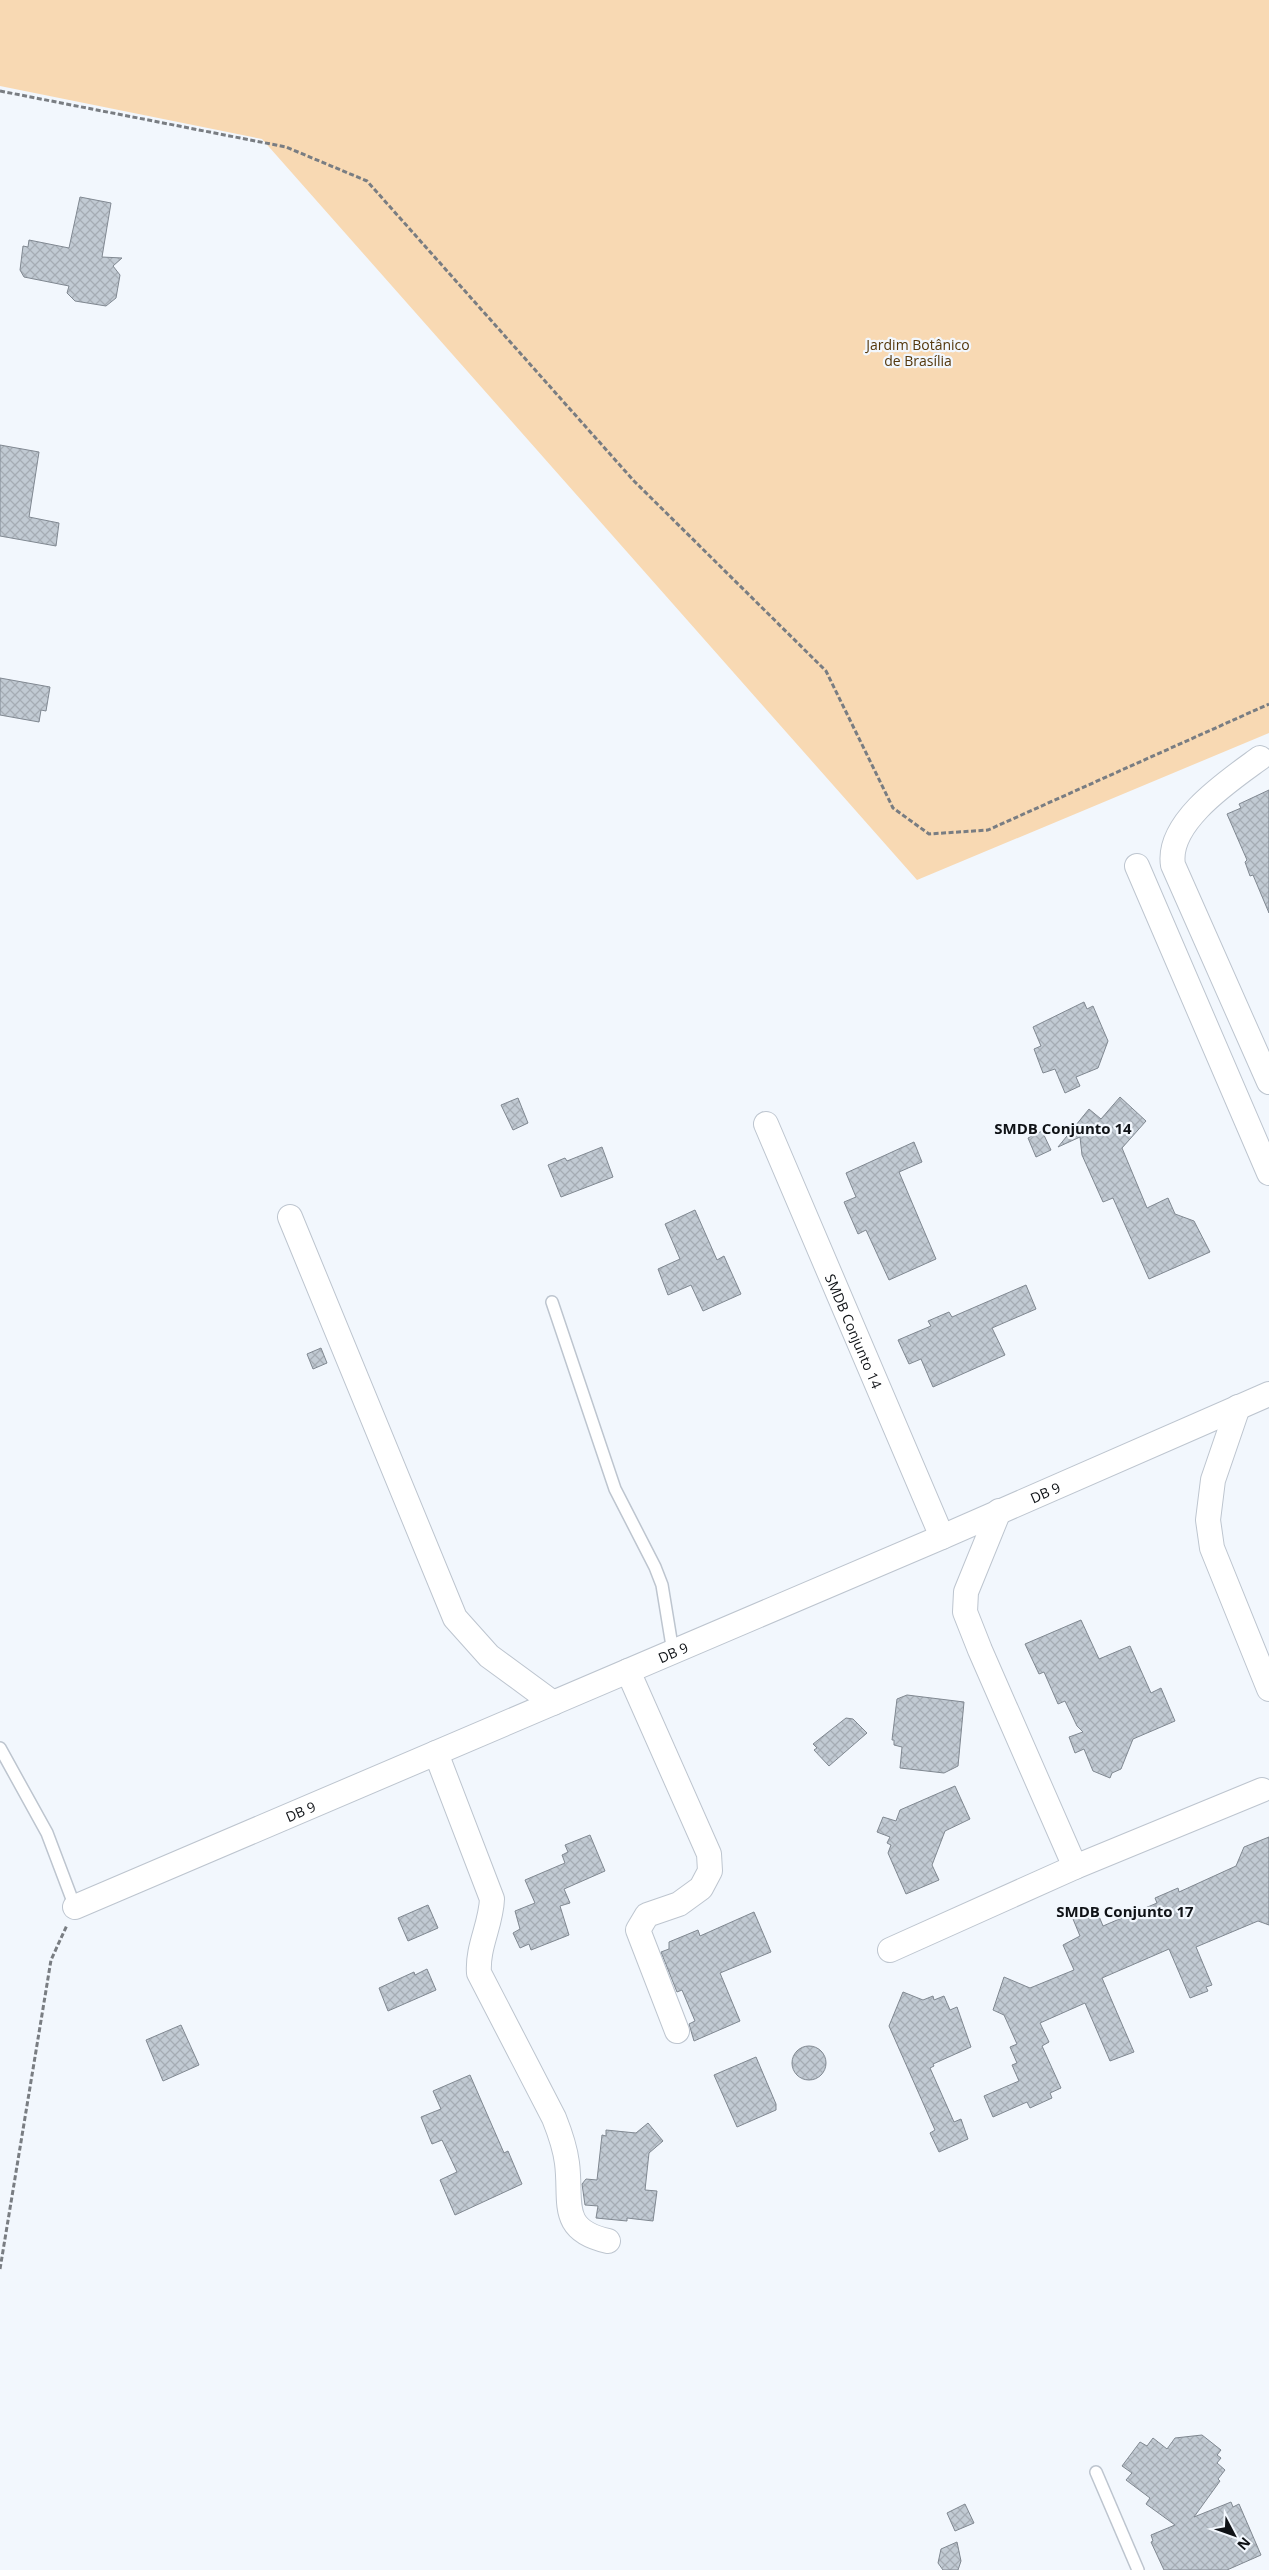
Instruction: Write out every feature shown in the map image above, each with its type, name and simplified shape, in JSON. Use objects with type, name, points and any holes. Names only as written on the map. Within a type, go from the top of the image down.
[{"type":"street","points":[[1260,758],[1221,786],[1197,811],[1184,825],[1171,852],[1173,864],[1269,1082]]},
{"type":"street","points":[[1137,866],[1269,1173]]},
{"type":"street","name":"SMDB Conjunto 14","points":[[766,1124],[942,1537]]},
{"type":"street","points":[[290,1217],[455,1618],[489,1656],[553,1703]]},
{"type":"street","name":"DB 9","points":[[75,1907],[942,1537],[1269,1394]]},
{"type":"street","points":[[1238,1407],[1213,1480],[1208,1520],[1212,1548],[1269,1689]]},
{"type":"street","points":[[999,1511],[966,1592],[965,1612],[1075,1866]]},
{"type":"street","points":[[628,1671],[710,1854],[710,1871],[701,1888],[679,1904],[647,1915],[638,1930],[678,2032]]},
{"type":"street","points":[[436,1752],[492,1899],[492,1914],[478,1962],[479,1973],[554,2118],[566,2158],[570,2211],[582,2231],[590,2237],[608,2240]]},
{"type":"street","points":[[890,1950],[1075,1866],[1262,1790]]},
{"type":"lane","points":[[552,1302],[615,1489],[659,1576],[673,1652]]},
{"type":"lane","points":[[0,1748],[47,1833],[75,1907]]},
{"type":"lane","points":[[1096,2472],[1138,2570]]},
{"type":"path","points":[[0,91],[286,147],[367,181],[634,481],[826,671],[893,808],[929,834],[988,830],[1269,704]]},
{"type":"path","points":[[0,2269],[51,1960],[75,1907]]},
{"type":"green space","name":"Jardim Botânico de Brasília","points":[[0,0],[1269,0],[1269,733],[917,880],[262,139],[0,86]]},
{"type":"building","points":[[80,197],[111,203],[102,257],[122,258],[113,266],[120,275],[116,298],[106,306],[75,301],[67,293],[69,286],[24,277],[20,270],[23,246],[28,247],[29,240],[69,248]]},
{"type":"building","points":[[0,445],[39,452],[29,517],[59,523],[56,546],[0,536]]},
{"type":"building","points":[[0,678],[50,687],[46,711],[41,710],[39,722],[0,715]]},
{"type":"building","points":[[1269,790],[1269,913],[1253,875],[1250,876],[1245,862],[1247,860],[1227,814],[1241,808],[1239,804]]},
{"type":"building","points":[[1084,1002],[1087,1009],[1093,1006],[1108,1041],[1098,1068],[1076,1077],[1080,1086],[1065,1093],[1055,1069],[1043,1073],[1034,1049],[1041,1046],[1033,1027]]},
{"type":"building","points":[[1120,1097],[1146,1121],[1122,1148],[1147,1208],[1168,1198],[1175,1214],[1194,1221],[1210,1252],[1149,1279],[1113,1198],[1103,1202],[1082,1155],[1080,1137],[1058,1147],[1089,1109],[1101,1119]]},
{"type":"building","points":[[518,1098],[528,1123],[513,1130],[501,1105]]},
{"type":"building","points":[[1042,1131],[1051,1150],[1036,1157],[1028,1138]]},
{"type":"building","points":[[914,1142],[922,1162],[899,1172],[936,1259],[889,1280],[866,1230],[858,1234],[844,1202],[856,1197],[846,1173]]},
{"type":"building","points":[[602,1147],[613,1177],[561,1197],[548,1165],[565,1158],[567,1161]]},
{"type":"building","points":[[695,1210],[717,1260],[724,1256],[741,1294],[703,1311],[691,1285],[668,1295],[658,1269],[680,1259],[665,1224]]},
{"type":"building","points":[[1026,1285],[1036,1309],[992,1328],[1005,1355],[933,1387],[921,1359],[909,1364],[898,1340],[931,1326],[928,1321],[949,1312],[952,1317]]},
{"type":"building","points":[[321,1348],[327,1363],[313,1369],[307,1354]]},
{"type":"building","points":[[1081,1620],[1099,1659],[1130,1646],[1151,1693],[1161,1688],[1175,1721],[1133,1739],[1121,1769],[1112,1773],[1110,1778],[1093,1771],[1084,1749],[1075,1753],[1069,1737],[1083,1732],[1077,1726],[1065,1701],[1058,1704],[1044,1672],[1039,1674],[1025,1644]]},
{"type":"building","points":[[907,1695],[964,1702],[958,1766],[944,1773],[900,1768],[902,1747],[894,1745],[894,1740],[892,1740],[897,1699]]},
{"type":"building","points":[[846,1718],[853,1719],[867,1733],[829,1766],[814,1750],[817,1748],[813,1744]]},
{"type":"building","points":[[955,1786],[970,1819],[945,1831],[932,1865],[939,1880],[906,1894],[888,1853],[891,1845],[887,1843],[890,1837],[877,1832],[883,1817],[896,1821],[900,1810]]},
{"type":"building","points":[[590,1835],[605,1871],[564,1889],[570,1903],[560,1906],[569,1935],[531,1950],[529,1944],[520,1948],[513,1933],[520,1929],[515,1911],[535,1903],[525,1880],[565,1863],[562,1855],[568,1852],[565,1845]]},
{"type":"building","points":[[1269,1837],[1269,1925],[1258,1921],[1196,1947],[1212,1985],[1206,1987],[1208,1991],[1190,1998],[1169,1949],[1102,1978],[1134,2052],[1110,2061],[1085,2003],[1040,2023],[1049,2042],[1042,2046],[1061,2088],[1050,2093],[1052,2098],[1030,2108],[1027,2102],[993,2117],[984,2096],[1019,2081],[1012,2065],[1017,2063],[1010,2047],[1017,2044],[1004,2015],[993,2010],[1004,1977],[1030,1988],[1074,1970],[1063,1945],[1080,1936],[1073,1919],[1096,1909],[1103,1926],[1157,1903],[1155,1898],[1178,1888],[1179,1892],[1236,1866],[1244,1847]]},
{"type":"building","points":[[428,1905],[438,1928],[408,1941],[398,1918]]},
{"type":"building","points":[[754,1912],[771,1952],[720,1973],[740,2021],[694,2041],[689,2024],[695,2021],[682,1990],[677,1992],[661,1952],[669,1949],[669,1942],[698,1930],[700,1936]]},
{"type":"building","points":[[427,1969],[436,1990],[388,2011],[379,1988],[414,1972],[415,1975]]},
{"type":"building","points":[[903,1992],[923,2000],[933,1996],[934,2000],[944,1996],[950,2010],[957,2007],[971,2047],[933,2064],[934,2066],[930,2068],[954,2122],[961,2119],[968,2139],[939,2152],[930,2133],[935,2130],[889,2026]]},
{"type":"building","points":[[181,2025],[199,2065],[163,2081],[146,2040]]},
{"type":"building","points":[[809,2046],[816,2047],[821,2051],[825,2056],[825,2070],[821,2075],[816,2079],[809,2080],[802,2079],[797,2075],[793,2070],[792,2063],[793,2056],[797,2051],[802,2047]]},
{"type":"building","points":[[756,2057],[776,2104],[776,2110],[737,2127],[714,2075]]},
{"type":"building","points":[[470,2075],[504,2153],[508,2151],[522,2184],[455,2215],[440,2180],[457,2172],[442,2140],[432,2144],[421,2117],[441,2109],[433,2091]]},
{"type":"building","points":[[648,2123],[663,2141],[649,2153],[645,2190],[657,2191],[653,2221],[627,2218],[627,2221],[596,2218],[598,2206],[585,2205],[582,2184],[586,2179],[597,2180],[602,2135],[606,2136],[606,2130],[636,2133]]},
{"type":"building","points":[[1202,2435],[1221,2450],[1217,2455],[1221,2458],[1217,2463],[1225,2470],[1218,2479],[1220,2481],[1194,2517],[1231,2502],[1233,2507],[1239,2504],[1261,2555],[1227,2570],[1164,2570],[1151,2542],[1153,2541],[1151,2535],[1175,2525],[1146,2504],[1150,2498],[1126,2480],[1132,2473],[1122,2466],[1140,2442],[1147,2446],[1153,2438],[1167,2449],[1175,2438]]},
{"type":"building","points":[[965,2504],[974,2523],[955,2531],[947,2513]]},
{"type":"building","points":[[957,2542],[961,2561],[958,2570],[943,2570],[938,2563],[941,2549]]},
{"type":"district","name":"SMDB Conjunto 14","points":[[1063,1128]]},
{"type":"district","name":"SMDB Conjunto 17","points":[[1125,1911]]}]
